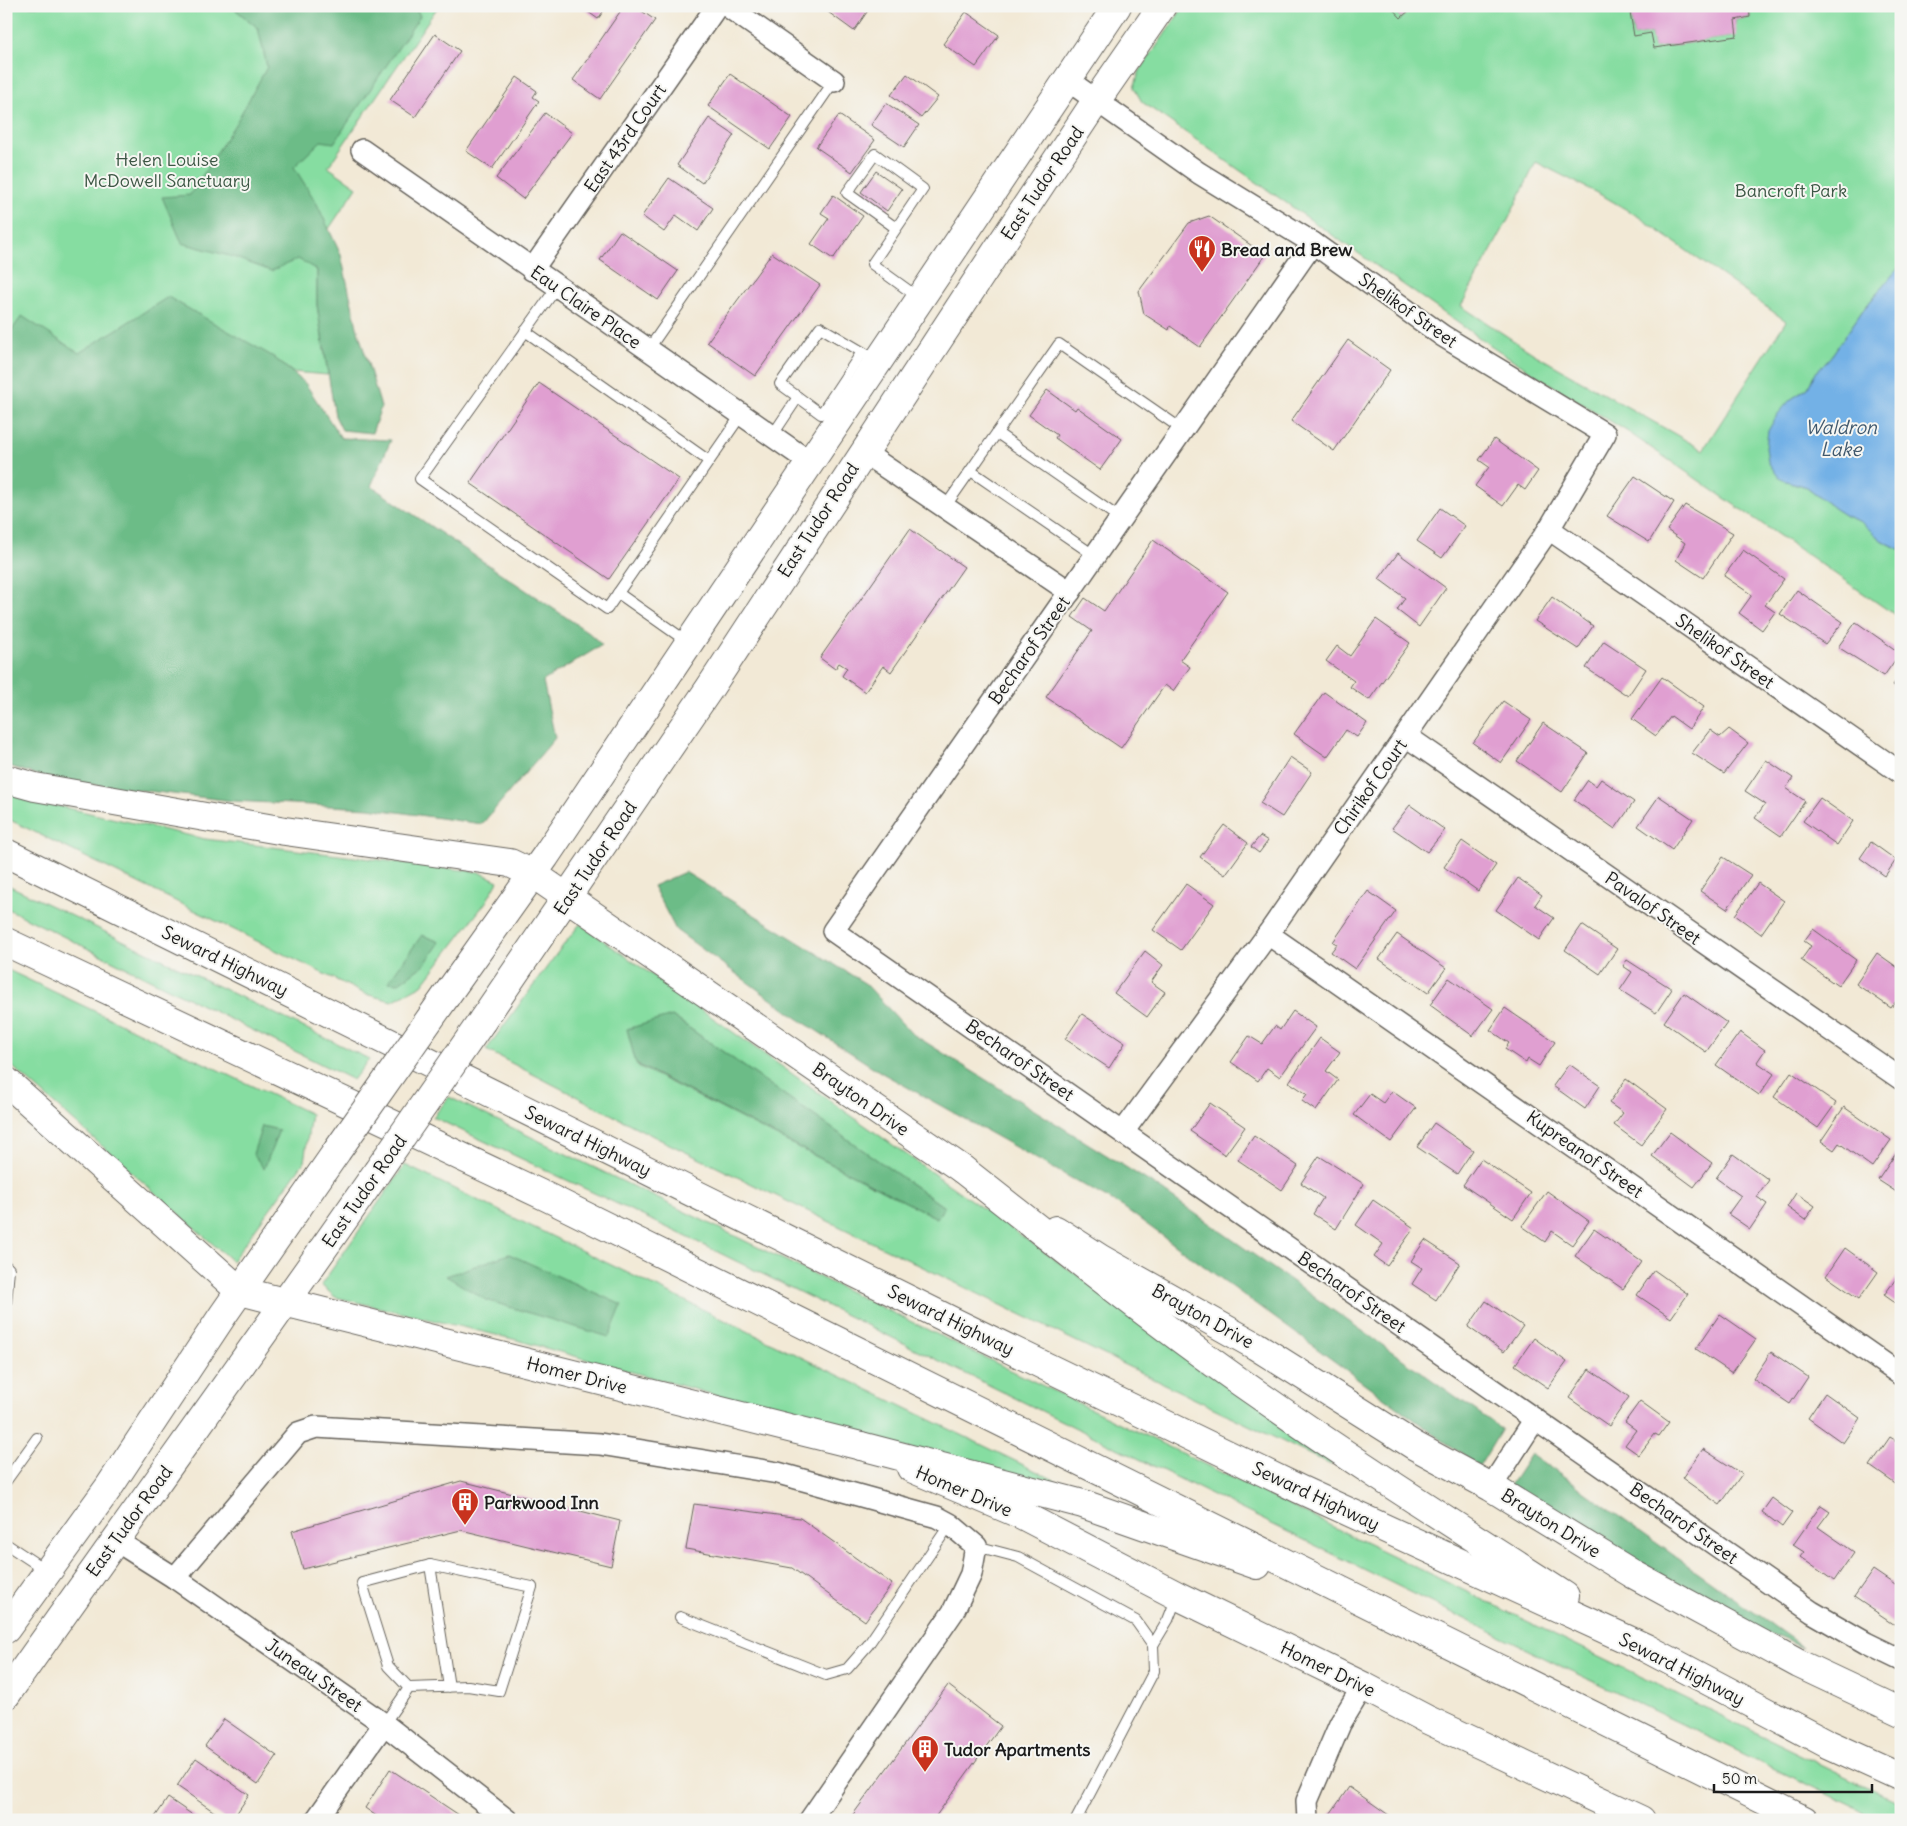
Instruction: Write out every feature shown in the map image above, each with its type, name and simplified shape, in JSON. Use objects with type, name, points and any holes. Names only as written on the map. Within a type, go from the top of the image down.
[{"type":"main road","name":"East Tudor Road","points":[[6,1629],[109,1487],[240,1291],[533,874],[811,463],[870,357],[919,299],[1117,6]]},
{"type":"main road","name":"East Tudor Road","points":[[6,1695],[287,1302],[568,897],[704,697],[863,452],[1096,100],[1162,6]]},
{"type":"main road","name":"Brayton Drive","points":[[6,779],[35,787],[285,831],[510,863],[533,874],[962,1169],[1101,1259],[1256,1346],[1414,1446],[1491,1487],[1633,1574],[1798,1664],[1901,1712]]},
{"type":"main road","name":"Seward Highway","points":[[6,852],[958,1324],[1299,1489],[1646,1648],[1826,1744],[1901,1778]]},
{"type":"main road","points":[[6,942],[549,1198],[1804,1820]]},
{"type":"main road","points":[[6,1081],[240,1291]]},
{"type":"main road","points":[[962,1169],[1111,1287],[1255,1393],[1376,1474],[1646,1648]]},
{"type":"main road","name":"Homer Drive","points":[[240,1291],[861,1446],[1022,1515],[1178,1596],[1363,1686],[1426,1719],[1641,1820]]},
{"type":"main road","points":[[861,1446],[1083,1504],[1369,1605]]},
{"type":"street","name":"East 43rd Court","points":[[532,270],[717,6]]},
{"type":"street","points":[[727,6],[834,81]]},
{"type":"street","name":"Shelikof Street","points":[[1066,79],[1199,173],[1313,243],[1443,336],[1605,434]]},
{"type":"street","name":"Eau Claire Place","points":[[362,150],[811,463]]},
{"type":"street","name":"Becharof Street","points":[[1313,243],[832,931],[1812,1612],[1866,1643],[1901,1660]]},
{"type":"street","name":"Chirikof Court","points":[[1123,1132],[1268,934],[1549,529],[1605,434]]},
{"type":"street","points":[[863,452],[1070,592]]},
{"type":"street","name":"Shelikof Street","points":[[1549,529],[1901,773]]},
{"type":"street","name":"Pavalof Street","points":[[1406,736],[1901,1080]]},
{"type":"street","name":"Kupreanof Street","points":[[1268,934],[1901,1375]]},
{"type":"street","points":[[1491,1487],[1535,1419]]},
{"type":"street","name":"Homer Drive","points":[[175,1578],[298,1433],[316,1427],[600,1444],[778,1473],[936,1517],[950,1524],[976,1546]]},
{"type":"street","name":"Juneau Street","points":[[115,1540],[175,1578],[384,1724],[508,1820]]},
{"type":"street","points":[[810,1820],[953,1612],[971,1574],[976,1546]]},
{"type":"street","points":[[1308,1820],[1307,1801],[1340,1724],[1363,1686]]},
{"type":"street","points":[[316,1820],[384,1724]]},
{"type":"lane","points":[[648,350],[834,81]]},
{"type":"lane","points":[[896,228],[847,193],[875,154],[923,189],[872,264],[919,299]]},
{"type":"lane","points":[[557,287],[420,478],[607,609],[741,414]]},
{"type":"lane","points":[[820,327],[870,357],[821,414],[798,397],[780,384],[820,327]]},
{"type":"lane","points":[[525,331],[709,461]]},
{"type":"lane","points":[[945,507],[1059,344],[1183,430]]},
{"type":"lane","points":[[772,436],[798,397]]},
{"type":"lane","points":[[997,433],[1121,519]]},
{"type":"lane","points":[[971,471],[1095,556]]},
{"type":"lane","points":[[618,593],[689,643]]},
{"type":"lane","points":[[6,1266],[9,1269],[6,1304]]},
{"type":"lane","points":[[6,1481],[37,1438]]},
{"type":"lane","points":[[680,1617],[826,1675],[847,1669],[868,1645],[950,1524]]},
{"type":"lane","points":[[6,1544],[48,1572]]},
{"type":"lane","points":[[976,1546],[1018,1557],[1136,1621],[1153,1645],[1154,1671],[1076,1820]]},
{"type":"lane","points":[[430,1565],[449,1687]]},
{"type":"lane","points":[[430,1565],[532,1587],[499,1690],[468,1686],[449,1687],[409,1688],[388,1666],[362,1583],[430,1565]]},
{"type":"lane","points":[[1153,1645],[1168,1620],[1178,1596]]},
{"type":"lane","points":[[384,1724],[409,1688]]},
{"type":"green space","name":"Helen Louise McDowell Sanctuary","points":[[6,6],[434,6],[437,8],[328,167],[357,187],[306,263],[317,270],[317,305],[328,375],[292,372],[272,356],[6,702]]},
{"type":"green space","points":[[231,6],[415,6],[420,16],[334,143],[321,141],[294,167],[317,204],[341,255],[357,327],[381,407],[372,433],[342,430],[335,416],[317,305],[317,270],[298,259],[271,271],[233,257],[182,243],[162,197],[190,195],[237,121],[267,67],[258,28]]},
{"type":"green space","name":"Bancroft Park","points":[[1184,6],[1390,6],[1401,18],[1414,6],[1629,6],[1634,36],[1651,33],[1654,48],[1736,36],[1735,20],[1750,17],[1749,6],[1901,6],[1901,265],[1863,310],[1832,355],[1814,375],[1808,388],[1790,400],[1786,481],[1807,487],[1846,516],[1862,522],[1881,540],[1901,550],[1901,619],[1628,432],[1481,339],[1142,102],[1134,88],[1139,72]],"holes":[[[1536,162],[1605,197],[1639,217],[1786,321],[1703,450],[1534,354],[1461,306],[1508,220]]]},
{"type":"green space","points":[[168,297],[272,356],[305,383],[341,438],[391,440],[371,486],[588,632],[602,645],[543,681],[555,738],[482,824],[369,808],[233,801],[53,780],[6,765],[6,338],[22,316],[79,353]]},
{"type":"green space","points":[[6,792],[36,801],[205,839],[479,872],[498,881],[486,902],[422,985],[392,1001],[365,994],[6,818]]},
{"type":"green space","points":[[685,872],[866,984],[911,1033],[1156,1186],[1502,1429],[1479,1467],[1123,1207],[882,1073],[797,1018],[676,930],[653,886]]},
{"type":"green space","points":[[6,884],[369,1059],[353,1080],[6,908]]},
{"type":"green space","points":[[580,924],[1336,1458],[1331,1465],[659,1139],[486,1050]],"holes":[[[672,1016],[944,1207],[937,1218],[636,1065]]]},
{"type":"green space","points":[[422,935],[440,942],[425,964],[399,983],[388,982]]},
{"type":"green space","points":[[6,969],[311,1114],[304,1162],[232,1261],[6,1061]]},
{"type":"green space","points":[[672,1016],[944,1207],[937,1218],[636,1064],[627,1029]]},
{"type":"green space","points":[[449,1097],[1901,1803],[1901,1820],[1881,1820],[1567,1669],[683,1235],[433,1117]]},
{"type":"green space","points":[[262,1126],[279,1130],[264,1169],[253,1154]]},
{"type":"green space","points":[[405,1165],[1075,1490],[1054,1489],[513,1339],[335,1297],[321,1285]]},
{"type":"green space","points":[[509,1254],[622,1305],[609,1337],[486,1300],[446,1276]]},
{"type":"green space","points":[[1531,1454],[1803,1647],[1715,1611],[1509,1487]]},
{"type":"water","name":"Waldron Lake","points":[[1901,265],[1901,550],[1881,540],[1861,522],[1835,509],[1807,487],[1786,481],[1777,475],[1768,462],[1766,447],[1768,431],[1777,415],[1790,400],[1808,388],[1814,375],[1832,355],[1863,310]]},
{"type":"building","points":[[580,6],[607,6],[598,19]]},
{"type":"building","points":[[624,6],[634,6],[655,20],[600,99],[573,80]]},
{"type":"building","points":[[832,6],[871,6],[854,31],[828,12]]},
{"type":"building","points":[[1390,6],[1414,6],[1401,18]]},
{"type":"building","points":[[1629,6],[1749,6],[1750,17],[1735,20],[1737,36],[1654,48],[1651,33],[1634,36]]},
{"type":"building","points":[[966,12],[999,35],[976,67],[943,44]]},
{"type":"building","points":[[435,34],[460,51],[415,117],[390,100]]},
{"type":"building","points":[[730,74],[792,117],[770,149],[708,106]]},
{"type":"building","points":[[907,74],[938,97],[921,118],[891,95]]},
{"type":"building","points":[[517,77],[537,91],[533,97],[539,101],[492,169],[466,151]]},
{"type":"building","points":[[886,103],[919,125],[904,147],[871,125]]},
{"type":"building","points":[[545,113],[572,133],[523,199],[496,178]]},
{"type":"building","points":[[839,115],[875,140],[852,172],[816,147]]},
{"type":"building","points":[[709,118],[734,135],[702,183],[677,165]]},
{"type":"building","points":[[876,171],[902,189],[887,211],[861,192]]},
{"type":"building","points":[[669,178],[713,208],[698,231],[676,215],[664,232],[642,216]]},
{"type":"building","points":[[833,195],[863,216],[833,259],[811,244],[829,218],[821,213]]},
{"type":"building","name":"Bread and Brew","points":[[1209,216],[1265,255],[1200,347],[1170,326],[1169,330],[1144,314],[1139,291],[1189,223]]},
{"type":"building","points":[[620,231],[678,271],[658,300],[600,260]]},
{"type":"building","points":[[772,253],[820,285],[755,376],[707,342]]},
{"type":"building","points":[[1348,340],[1390,370],[1334,451],[1291,421]]},
{"type":"building","points":[[539,383],[679,479],[609,579],[470,483]]},
{"type":"building","points":[[1047,390],[1075,410],[1077,407],[1122,439],[1100,470],[1055,438],[1057,435],[1029,415]]},
{"type":"building","points":[[1494,439],[1538,471],[1525,490],[1518,485],[1503,506],[1475,486],[1489,467],[1479,460]]},
{"type":"building","points":[[1635,476],[1674,502],[1649,542],[1607,516]]},
{"type":"building","points":[[1685,505],[1733,533],[1703,578],[1676,560],[1685,543],[1667,530]]},
{"type":"building","points":[[1440,508],[1465,526],[1442,558],[1417,541]]},
{"type":"building","points":[[910,529],[964,567],[891,672],[883,666],[865,692],[842,676],[847,668],[839,663],[835,669],[820,658]]},
{"type":"building","points":[[1153,540],[1228,592],[1180,660],[1190,667],[1173,691],[1165,685],[1121,748],[1046,697],[1092,631],[1072,617],[1085,598],[1104,611]]},
{"type":"building","points":[[1743,550],[1784,579],[1765,605],[1775,612],[1762,630],[1739,613],[1752,595],[1724,576]]},
{"type":"building","points":[[1398,553],[1446,588],[1419,627],[1397,610],[1405,598],[1379,579]]},
{"type":"building","points":[[1797,590],[1843,622],[1825,644],[1780,614]]},
{"type":"building","points":[[1552,597],[1593,626],[1578,649],[1535,621]]},
{"type":"building","points":[[1376,619],[1410,643],[1369,700],[1350,687],[1354,681],[1326,661],[1337,646],[1350,656]]},
{"type":"building","points":[[1856,622],[1900,653],[1884,676],[1838,647]]},
{"type":"building","points":[[1604,641],[1646,669],[1628,696],[1586,668]]},
{"type":"building","points":[[1901,674],[1901,691],[1893,685]]},
{"type":"building","points":[[1662,677],[1704,707],[1689,729],[1671,716],[1656,736],[1632,719]]},
{"type":"building","points":[[1324,692],[1367,723],[1357,737],[1346,730],[1327,757],[1294,734]]},
{"type":"building","points":[[1503,701],[1531,720],[1501,763],[1473,743]]},
{"type":"building","points":[[1543,723],[1588,753],[1562,792],[1517,761]]},
{"type":"building","points":[[1729,729],[1748,743],[1724,774],[1692,753],[1710,730],[1720,737]]},
{"type":"building","points":[[1290,757],[1312,772],[1282,817],[1260,803]]},
{"type":"building","points":[[1766,760],[1793,778],[1786,788],[1805,801],[1781,836],[1755,818],[1765,804],[1745,791]]},
{"type":"building","points":[[1601,779],[1634,802],[1615,829],[1574,800],[1588,780],[1596,786]]},
{"type":"building","points":[[1659,796],[1693,819],[1672,850],[1638,826]]},
{"type":"building","points":[[1820,798],[1853,821],[1837,845],[1803,821]]},
{"type":"building","points":[[1410,805],[1445,830],[1427,852],[1392,828]]},
{"type":"building","points":[[1224,825],[1248,843],[1225,875],[1200,857]]},
{"type":"building","points":[[1260,836],[1268,841],[1259,853],[1251,847]]},
{"type":"building","points":[[1462,841],[1496,865],[1478,891],[1444,867]]},
{"type":"building","points":[[1871,842],[1896,860],[1885,876],[1860,858]]},
{"type":"building","points":[[1723,857],[1751,875],[1727,909],[1700,891]]},
{"type":"building","points":[[1518,878],[1542,895],[1535,905],[1554,918],[1539,940],[1496,910]]},
{"type":"building","points":[[1758,883],[1784,901],[1761,934],[1735,915]]},
{"type":"building","points":[[1186,884],[1214,904],[1181,950],[1153,930]]},
{"type":"building","points":[[1368,891],[1396,911],[1355,969],[1331,952],[1337,944],[1333,942]]},
{"type":"building","points":[[1582,925],[1617,949],[1600,974],[1565,950]]},
{"type":"building","points":[[1813,929],[1856,960],[1838,986],[1801,960],[1811,946],[1804,941]]},
{"type":"building","points":[[1397,934],[1446,968],[1428,993],[1379,959]]},
{"type":"building","points":[[1145,951],[1163,965],[1151,982],[1165,992],[1147,1017],[1114,993]]},
{"type":"building","points":[[1877,953],[1901,970],[1901,994],[1891,1008],[1856,984]]},
{"type":"building","points":[[1627,960],[1672,989],[1656,1013],[1620,990],[1632,972],[1623,966]]},
{"type":"building","points":[[1449,978],[1493,1009],[1473,1036],[1430,1005]]},
{"type":"building","points":[[1684,993],[1727,1023],[1706,1052],[1664,1022]]},
{"type":"building","points":[[1505,1008],[1555,1042],[1539,1066],[1528,1059],[1526,1063],[1505,1049],[1509,1043],[1490,1030]]},
{"type":"building","points":[[1293,1011],[1316,1027],[1280,1077],[1267,1068],[1258,1081],[1231,1062],[1249,1036],[1262,1044],[1275,1026],[1280,1030]]},
{"type":"building","points":[[1082,1014],[1125,1043],[1109,1068],[1065,1039]]},
{"type":"building","points":[[1740,1032],[1765,1050],[1757,1062],[1774,1074],[1759,1095],[1716,1065]]},
{"type":"building","points":[[1320,1038],[1340,1052],[1326,1071],[1338,1080],[1316,1111],[1302,1101],[1307,1094],[1289,1082]]},
{"type":"building","points":[[1569,1064],[1600,1086],[1585,1109],[1553,1086]]},
{"type":"building","points":[[1791,1072],[1836,1103],[1818,1128],[1774,1097]]},
{"type":"building","points":[[1626,1079],[1667,1109],[1641,1145],[1614,1125],[1623,1113],[1609,1103]]},
{"type":"building","points":[[1392,1091],[1416,1108],[1391,1142],[1354,1115],[1370,1094],[1383,1103]]},
{"type":"building","points":[[1210,1103],[1245,1127],[1225,1155],[1190,1131]]},
{"type":"building","points":[[1844,1107],[1891,1140],[1872,1167],[1839,1143],[1834,1150],[1821,1141]]},
{"type":"building","points":[[1434,1123],[1473,1150],[1457,1174],[1417,1147]]},
{"type":"building","points":[[1670,1132],[1712,1163],[1694,1187],[1652,1156]]},
{"type":"building","points":[[1254,1136],[1298,1166],[1282,1190],[1238,1160]]},
{"type":"building","points":[[1901,1146],[1901,1195],[1878,1180]]},
{"type":"building","points":[[1733,1154],[1769,1180],[1757,1197],[1767,1204],[1750,1229],[1728,1214],[1741,1196],[1716,1178]]},
{"type":"building","points":[[1319,1156],[1364,1184],[1336,1229],[1313,1214],[1323,1198],[1301,1183]]},
{"type":"building","points":[[1481,1159],[1531,1193],[1513,1219],[1463,1185]]},
{"type":"building","points":[[1547,1191],[1589,1221],[1572,1245],[1552,1231],[1545,1242],[1522,1226]]},
{"type":"building","points":[[1796,1193],[1815,1206],[1805,1220],[1787,1207]]},
{"type":"building","points":[[1373,1200],[1414,1228],[1387,1266],[1374,1257],[1383,1244],[1356,1225]]},
{"type":"building","points":[[1594,1229],[1642,1262],[1623,1289],[1575,1256]]},
{"type":"building","points":[[1425,1240],[1460,1263],[1436,1300],[1412,1284],[1422,1268],[1411,1261]]},
{"type":"building","points":[[1845,1248],[1878,1272],[1859,1299],[1826,1276]]},
{"type":"building","points":[[1654,1270],[1688,1294],[1671,1318],[1637,1295]]},
{"type":"building","points":[[1901,1272],[1901,1307],[1884,1295]]},
{"type":"building","points":[[1486,1301],[1523,1326],[1504,1352],[1468,1327]]},
{"type":"building","points":[[1720,1314],[1756,1339],[1732,1373],[1696,1349]]},
{"type":"building","points":[[1534,1338],[1567,1362],[1548,1388],[1515,1365]]},
{"type":"building","points":[[1771,1352],[1808,1377],[1790,1404],[1753,1379]]},
{"type":"building","points":[[1589,1369],[1629,1397],[1609,1426],[1569,1398]]},
{"type":"building","points":[[1825,1393],[1860,1418],[1843,1443],[1808,1418]]},
{"type":"building","points":[[1640,1401],[1669,1422],[1659,1436],[1655,1434],[1639,1455],[1625,1445],[1636,1430],[1625,1422]]},
{"type":"building","points":[[1890,1437],[1901,1444],[1901,1488],[1870,1466]]},
{"type":"building","points":[[1703,1449],[1742,1474],[1720,1505],[1682,1478]]},
{"type":"building","name":"Parkwood Inn","points":[[461,1481],[620,1521],[611,1566],[461,1530],[303,1569],[292,1531]]},
{"type":"building","points":[[1772,1498],[1792,1513],[1782,1527],[1762,1512]]},
{"type":"building","points":[[694,1504],[800,1518],[892,1584],[865,1621],[792,1568],[686,1549]]},
{"type":"building","points":[[1821,1505],[1830,1511],[1818,1527],[1854,1552],[1834,1581],[1800,1557],[1804,1552],[1793,1545]]},
{"type":"building","points":[[1873,1570],[1901,1589],[1901,1621],[1897,1626],[1854,1597]]},
{"type":"building","name":"Tudor Apartments","points":[[948,1685],[1001,1726],[933,1820],[849,1820]]},
{"type":"building","points":[[224,1719],[277,1756],[258,1784],[205,1746]]},
{"type":"building","points":[[196,1758],[249,1795],[232,1820],[226,1820],[177,1786]]},
{"type":"building","points":[[390,1769],[459,1815],[456,1820],[382,1820],[365,1808]]},
{"type":"building","points":[[1349,1787],[1393,1818],[1392,1820],[1326,1820]]},
{"type":"building","points":[[168,1798],[200,1820],[153,1820]]},
{"type":"place","name":"Bread and Brew","points":[[1202,273]]},
{"type":"place","name":"Parkwood Inn","points":[[465,1526]]},
{"type":"place","name":"Tudor Apartments","points":[[925,1773]]}]
